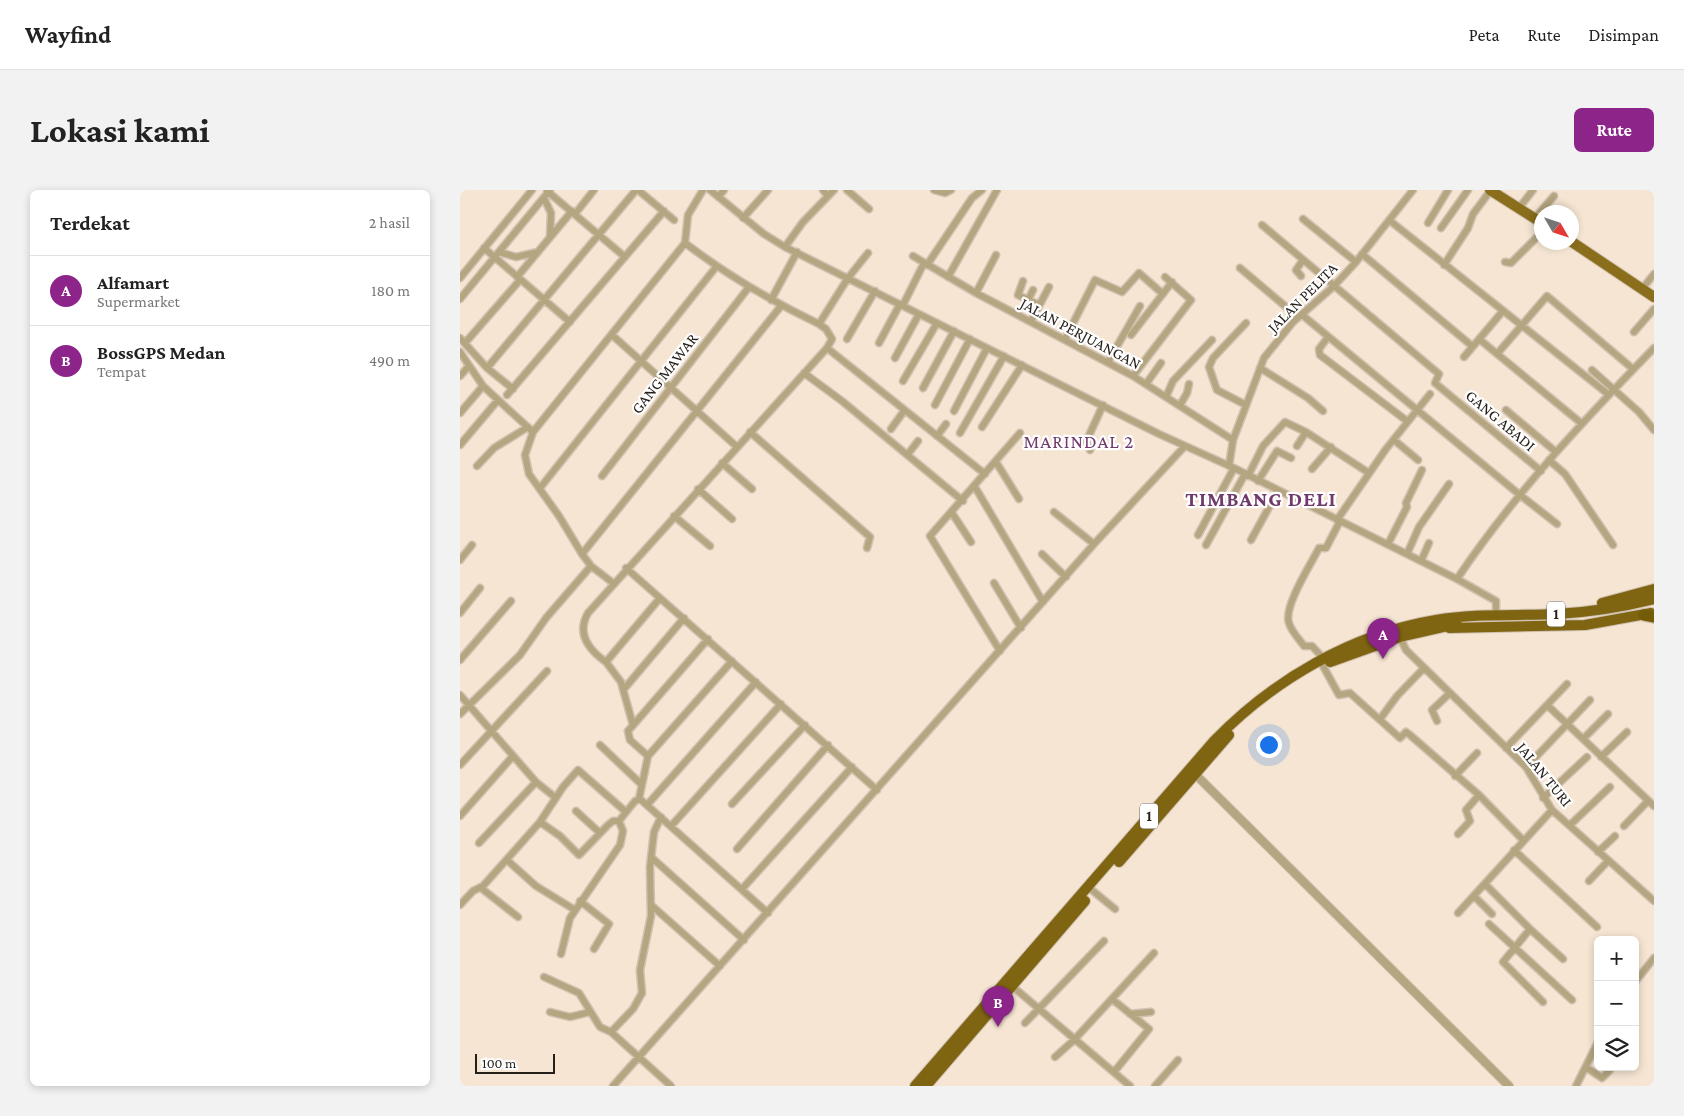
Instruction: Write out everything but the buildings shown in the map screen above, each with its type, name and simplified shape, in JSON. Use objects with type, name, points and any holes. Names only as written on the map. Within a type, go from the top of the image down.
[{"type":"highway","points":[[1437,624],[1458,611],[1552,608],[1592,604],[1615,601],[1654,589]]},
{"type":"highway","name":"1","points":[[915,1086],[1214,741],[1265,695],[1373,637],[1456,621],[1574,613],[1622,607],[1654,599]]},
{"type":"highway","name":"1","points":[[1456,621],[1575,619],[1623,614],[1654,606]]},
{"type":"highway","points":[[1437,624],[1585,625],[1650,614]]},
{"type":"highway","name":"1","points":[[926,1086],[1195,774],[1252,714],[1323,663],[1437,624]]},
{"type":"main road","points":[[1490,190],[1504,194],[1519,208],[1534,217]]},
{"type":"main road","points":[[1579,247],[1654,297]]},
{"type":"street","points":[[460,278],[532,190]]},
{"type":"street","points":[[513,389],[487,368],[463,341],[519,278],[550,238],[594,190]]},
{"type":"street","points":[[487,368],[637,190],[674,220]]},
{"type":"street","points":[[647,197],[652,190]]},
{"type":"street","points":[[477,466],[494,448],[530,429],[612,335],[685,243],[688,215],[703,190]]},
{"type":"street","points":[[710,190],[743,218],[785,247],[902,304],[1102,406],[1232,467],[1258,482],[1490,595],[1496,601],[1496,609]]},
{"type":"street","points":[[718,197],[724,190]]},
{"type":"street","points":[[743,218],[768,190]]},
{"type":"street","points":[[822,190],[828,196]]},
{"type":"street","points":[[785,247],[796,230],[834,190]]},
{"type":"street","points":[[847,190],[869,209]]},
{"type":"street","points":[[934,190],[946,194],[951,190]]},
{"type":"street","points":[[879,343],[926,264],[966,205],[982,190]]},
{"type":"street","points":[[948,277],[996,190]]},
{"type":"street","name":"JALAN PELITA","points":[[1232,467],[1233,440],[1260,368],[1269,351],[1298,317],[1334,286],[1356,262],[1413,190]]},
{"type":"street","points":[[1428,223],[1448,190]]},
{"type":"street","points":[[1441,228],[1468,190]]},
{"type":"street","points":[[1444,265],[1468,228],[1473,214],[1490,190]]},
{"type":"street","points":[[1519,208],[1533,190]]},
{"type":"street","points":[[547,192],[625,257]]},
{"type":"street","points":[[547,192],[551,212],[550,238]]},
{"type":"street","points":[[460,299],[547,192]]},
{"type":"street","points":[[1548,205],[1554,196]]},
{"type":"street","points":[[507,395],[664,211]]},
{"type":"street","points":[[1303,219],[1356,262]]},
{"type":"street","points":[[1389,220],[1502,312],[1608,394]]},
{"type":"street","points":[[1262,225],[1334,286]]},
{"type":"street","points":[[1505,262],[1511,263],[1534,240]]},
{"type":"street","points":[[633,725],[619,677],[606,662],[590,649],[584,636],[584,623],[588,612],[736,446],[827,348],[832,338],[831,334],[819,324],[781,306],[749,287],[716,267],[685,243]]},
{"type":"street","points":[[484,248],[497,254],[516,257],[538,252]]},
{"type":"street","points":[[771,300],[797,252]]},
{"type":"street","points":[[819,324],[848,278],[868,253]]},
{"type":"street","points":[[497,254],[519,278],[570,322]]},
{"type":"street","points":[[1362,254],[1472,346]]},
{"type":"street","points":[[976,293],[996,255]]},
{"type":"street","name":"JALAN PERJUANGAN","points":[[913,256],[976,293],[1134,376],[1233,440]]},
{"type":"street","points":[[1302,276],[1296,270],[1303,260]]},
{"type":"street","points":[[540,488],[716,267]]},
{"type":"street","points":[[1240,268],[1298,317]]},
{"type":"street","points":[[1065,339],[1095,280],[1122,292],[1139,273],[1163,294]]},
{"type":"street","points":[[1642,289],[1654,274]]},
{"type":"street","points":[[1134,376],[1191,300],[1165,277]]},
{"type":"street","points":[[1023,281],[1018,294],[1039,306]]},
{"type":"street","points":[[1131,335],[1172,282]]},
{"type":"street","points":[[1031,321],[1048,286]]},
{"type":"street","name":"GANG ABADI","points":[[1334,286],[1438,373],[1434,382],[1482,424],[1541,470]]},
{"type":"street","name":"GANG MAWAR","points":[[602,476],[749,287]]},
{"type":"street","points":[[1258,289],[1328,336],[1416,410],[1558,524]]},
{"type":"street","points":[[1028,300],[1034,290]]},
{"type":"street","points":[[847,339],[875,291]]},
{"type":"street","points":[[1497,354],[1547,296],[1633,369]]},
{"type":"street","points":[[582,554],[781,306]]},
{"type":"street","points":[[1108,362],[1140,306]]},
{"type":"street","points":[[1634,332],[1654,308]]},
{"type":"street","points":[[1464,357],[1502,312]]},
{"type":"street","points":[[895,358],[919,314]]},
{"type":"street","points":[[1132,317],[1142,322]]},
{"type":"street","points":[[904,381],[937,323]]},
{"type":"street","points":[[1246,323],[1213,358],[1209,367],[1217,390],[1246,405]]},
{"type":"street","points":[[923,388],[954,331]]},
{"type":"street","points":[[612,335],[736,446]]},
{"type":"street","points":[[1328,336],[1319,349],[1320,355],[1407,421]]},
{"type":"street","points":[[935,405],[970,339]]},
{"type":"street","points":[[1479,339],[1582,423]]},
{"type":"street","points":[[1166,397],[1173,381],[1212,340]]},
{"type":"street","points":[[827,348],[985,474]]},
{"type":"street","points":[[954,411],[987,348]]},
{"type":"street","points":[[1457,579],[1520,495],[1549,460],[1608,394],[1654,348]]},
{"type":"street","points":[[460,352],[468,368],[483,386],[530,429]]},
{"type":"street","points":[[960,434],[1004,356]]},
{"type":"street","points":[[1146,384],[1161,363]]},
{"type":"street","points":[[982,427],[1022,366]]},
{"type":"street","points":[[460,376],[468,368]]},
{"type":"street","points":[[1260,368],[1308,398],[1323,411]]},
{"type":"street","points":[[1592,370],[1639,412],[1654,430]]},
{"type":"street","points":[[804,373],[908,454],[963,502]]},
{"type":"street","points":[[1180,405],[1189,384]]},
{"type":"street","points":[[460,413],[483,386]]},
{"type":"street","points":[[1430,394],[1407,421],[1369,473],[1338,521],[1326,548],[1320,547],[1318,550],[1289,607],[1288,622],[1304,646],[1312,646],[1339,695],[1350,693],[1400,738],[1406,732],[1479,795],[1523,840]]},
{"type":"street","points":[[460,445],[498,400]]},
{"type":"street","points":[[1090,450],[1086,442],[1102,406]]},
{"type":"street","points":[[1506,410],[1556,452]]},
{"type":"street","points":[[891,429],[904,411]]},
{"type":"street","points":[[937,436],[946,424]]},
{"type":"street","points":[[1206,545],[1263,446],[1283,424],[1291,424],[1306,432],[1369,473]]},
{"type":"street","points":[[530,429],[525,460],[529,474],[591,566],[613,583]]},
{"type":"street","points":[[750,432],[870,537],[867,548]]},
{"type":"street","points":[[1297,446],[1306,432]]},
{"type":"street","points":[[1000,651],[930,538],[934,530],[963,502],[1020,433]]},
{"type":"street","points":[[1394,440],[1418,460]]},
{"type":"street","points":[[908,454],[918,441]]},
{"type":"street","points":[[613,1086],[1094,544],[1184,446]]},
{"type":"street","points":[[1312,469],[1331,447]]},
{"type":"street","points":[[1258,482],[1277,451],[1291,458]]},
{"type":"street","points":[[1549,460],[1565,474],[1613,545]]},
{"type":"street","points":[[722,462],[752,489]]},
{"type":"street","points":[[996,462],[1019,499]]},
{"type":"street","points":[[1198,536],[1232,467]]},
{"type":"street","points":[[1388,544],[1407,507],[1406,503],[1422,470]]},
{"type":"street","points":[[1407,554],[1419,527],[1449,484]]},
{"type":"street","points":[[975,487],[1043,602]]},
{"type":"street","points":[[698,489],[732,519]]},
{"type":"street","points":[[1251,540],[1278,491]]},
{"type":"street","points":[[1054,512],[1094,544]]},
{"type":"street","points":[[952,513],[971,542]]},
{"type":"street","points":[[674,516],[710,546]]},
{"type":"street","points":[[1420,561],[1429,542]]},
{"type":"street","points":[[460,560],[472,545]]},
{"type":"street","points":[[1042,554],[1066,577]]},
{"type":"street","points":[[460,714],[520,655],[546,618],[591,566]]},
{"type":"street","points":[[626,568],[877,790]]},
{"type":"street","points":[[994,583],[1021,628]]},
{"type":"street","points":[[460,613],[480,588]]},
{"type":"street","points":[[606,662],[660,598]]},
{"type":"street","points":[[460,660],[511,601]]},
{"type":"street","points":[[624,689],[684,618]]},
{"type":"street","name":"JALAN TURI","points":[[1400,637],[1406,650],[1531,775],[1543,798],[1552,810],[1654,901]]},
{"type":"street","points":[[648,756],[628,737],[633,725],[708,639]]},
{"type":"street","points":[[540,822],[560,836],[578,855],[610,822],[619,820],[639,799],[648,756],[732,661]]},
{"type":"street","points":[[1380,719],[1397,696],[1424,668]]},
{"type":"street","points":[[460,764],[548,671]]},
{"type":"street","points":[[647,805],[756,682]]},
{"type":"street","points":[[1506,748],[1567,684]]},
{"type":"street","points":[[1437,721],[1432,710],[1450,693]]},
{"type":"street","points":[[460,695],[536,782],[556,798]]},
{"type":"street","points":[[1533,760],[1590,700]]},
{"type":"street","points":[[672,825],[781,704]]},
{"type":"street","points":[[1547,706],[1654,806]]},
{"type":"street","points":[[1583,739],[1608,714]]},
{"type":"street","points":[[732,804],[805,725]]},
{"type":"street","points":[[1601,757],[1626,732]]},
{"type":"street","points":[[600,745],[641,784]]},
{"type":"street","points":[[737,849],[828,745]]},
{"type":"street","points":[[1455,776],[1477,753]]},
{"type":"street","points":[[460,816],[513,756]]},
{"type":"street","points":[[1543,798],[1587,757]]},
{"type":"street","points":[[742,889],[852,767]]},
{"type":"street","points":[[460,905],[473,892],[481,888],[507,860],[540,822],[578,770],[626,812]]},
{"type":"street","points":[[1195,774],[1509,1086]]},
{"type":"street","points":[[479,843],[536,782]]},
{"type":"street","points":[[1570,825],[1610,787]]},
{"type":"street","points":[[1458,834],[1470,820],[1466,810],[1479,795]]},
{"type":"street","points":[[639,799],[672,825],[768,913]]},
{"type":"street","points":[[1624,826],[1648,801]]},
{"type":"street","points":[[1458,913],[1552,810]]},
{"type":"street","points":[[576,811],[600,833]]},
{"type":"street","points":[[610,1032],[641,997],[643,988],[640,970],[651,916],[651,857],[654,832],[661,817]]},
{"type":"street","points":[[561,954],[570,918],[620,845],[623,830],[619,820]]},
{"type":"street","points":[[1598,852],[1614,836]]},
{"type":"street","points":[[1514,850],[1597,927]]},
{"type":"street","points":[[651,857],[744,940]]},
{"type":"street","points":[[507,860],[536,886],[575,910]]},
{"type":"street","points":[[1589,881],[1608,861]]},
{"type":"street","points":[[1485,884],[1563,959]]},
{"type":"street","points":[[481,888],[518,917]]},
{"type":"street","points":[[1093,891],[1115,909]]},
{"type":"street","points":[[1474,896],[1492,914]]},
{"type":"street","points":[[580,901],[609,924],[594,949]]},
{"type":"street","points":[[651,905],[720,966]]},
{"type":"street","points":[[1488,924],[1572,1000]]},
{"type":"street","points":[[1530,929],[1503,962],[1543,1002]]},
{"type":"street","points":[[1025,1023],[1104,941]]},
{"type":"street","points":[[1055,1057],[1074,1040],[1154,953]]},
{"type":"street","points":[[1636,981],[1654,958]]},
{"type":"street","points":[[544,976],[579,993],[602,1029],[610,1032],[671,1086]]},
{"type":"street","points":[[1012,986],[1130,1086]]},
{"type":"street","points":[[1112,999],[1148,1027],[1148,1030],[1114,1072]]},
{"type":"street","points":[[550,1012],[570,1017],[590,1012]]},
{"type":"street","points":[[1130,1014],[1151,1012]]},
{"type":"street","points":[[1576,1086],[1594,1051]]},
{"type":"street","points":[[1155,1086],[1178,1060]]},
{"type":"street","points":[[1587,1068],[1602,1078],[1609,1071]]},
{"type":"place","name":"Alfamart","points":[[1383,659]]},
{"type":"place","name":"BossGPS Medan","points":[[998,1027]]},
{"type":"district","name":"MARINDAL 2","points":[[1079,441]]},
{"type":"district","name":"TIMBANG DELI","points":[[1261,499]]}]
